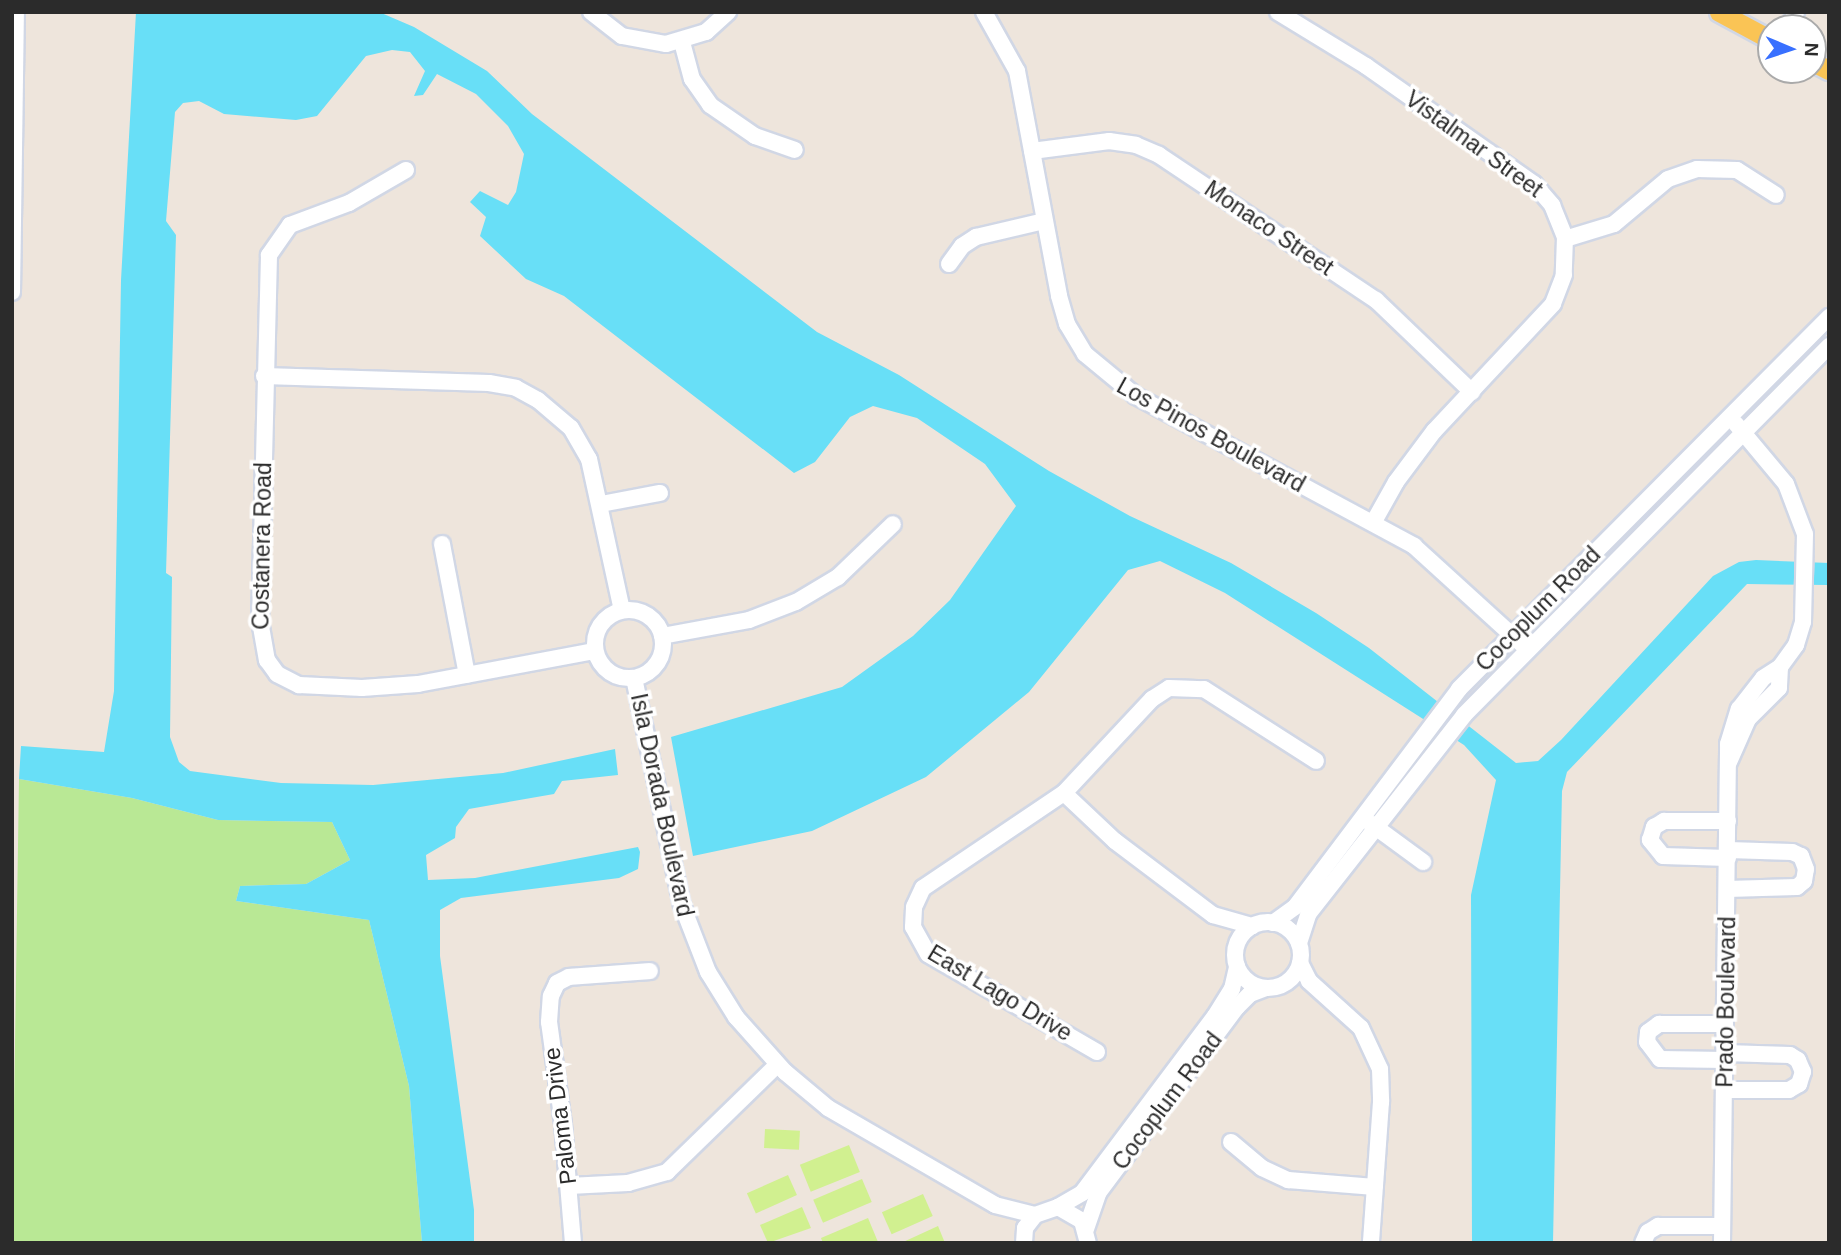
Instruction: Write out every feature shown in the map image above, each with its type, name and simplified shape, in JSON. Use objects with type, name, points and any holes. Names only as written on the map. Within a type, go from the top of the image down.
[{"type":"main road","points":[[1719,12],[1757,32]]},
{"type":"street","points":[[12,292],[16,12]]},
{"type":"street","points":[[591,12],[626,38],[682,42],[706,32],[728,12]]},
{"type":"street","name":"Los Pinos Boulevard","points":[[984,12],[1017,71],[1044,220],[1067,324],[1098,369],[1147,403],[1373,523],[1441,566],[1527,649]]},
{"type":"street","name":"Vistalmar Street","points":[[1278,12],[1366,66],[1534,184],[1552,205],[1565,239],[1566,265],[1558,296],[1418,450],[1373,523]]},
{"type":"street","points":[[682,42],[692,79],[710,105],[755,136],[795,150]]},
{"type":"street","name":"Monaco Street","points":[[1032,151],[1109,141],[1136,145],[1159,155],[1376,300],[1472,392]]},
{"type":"street","points":[[1565,239],[1614,224],[1668,179],[1697,169],[1737,170],[1776,195]]},
{"type":"street","name":"Costanera Road","points":[[406,170],[341,207],[298,220],[279,236],[265,274],[260,633],[267,660],[283,678],[316,688],[398,687],[595,651]]},
{"type":"street","points":[[949,264],[962,246],[976,237],[1044,220]]},
{"type":"street","name":"Cocoplum Road","points":[[1273,923],[1295,906],[1427,725],[1459,689],[1829,317]]},
{"type":"street","name":"Cocoplum Road","points":[[1087,1236],[1099,1192],[1237,1007],[1250,994],[1274,987],[1300,963],[1298,943],[1310,913],[1443,740],[1527,649],[1829,346]]},
{"type":"street","points":[[264,376],[451,380],[516,388],[556,413],[577,436],[593,469],[622,610]]},
{"type":"street","name":"Prado Boulevard","points":[[1722,1243],[1729,762],[1748,719],[1779,688],[1780,667],[1796,645],[1805,601],[1805,544],[1794,497],[1744,431],[1730,417]]},
{"type":"street","points":[[601,504],[660,493]]},
{"type":"street","points":[[662,636],[760,617],[796,602],[838,577],[893,524]]},
{"type":"street","points":[[442,544],[467,675]]},
{"type":"street","points":[[622,610],[643,613],[662,636],[654,668],[634,678],[609,672],[595,651],[598,629],[604,620],[622,610]]},
{"type":"street","name":"Isla Dorada Boulevard","points":[[634,678],[668,851],[691,934],[727,1005],[777,1065],[839,1115],[995,1205],[1035,1214]]},
{"type":"street","name":"East Lago Drive","points":[[1097,1052],[936,960],[922,947],[913,927],[917,900],[929,883],[1064,793],[1152,699],[1176,686],[1204,689],[1316,761]]},
{"type":"street","points":[[1064,793],[1109,836],[1213,915],[1236,949],[1252,926]]},
{"type":"street","points":[[1360,815],[1423,862]]},
{"type":"street","points":[[1727,888],[1797,887],[1804,881],[1806,869],[1801,856],[1793,852],[1663,856],[1653,849],[1650,840],[1654,827],[1664,821],[1728,821]]},
{"type":"street","points":[[1213,915],[1252,926],[1273,923],[1288,929],[1298,943]]},
{"type":"street","name":"Cocoplum Road","points":[[1058,1208],[1082,1193],[1232,989],[1237,967],[1236,949]]},
{"type":"street","points":[[1300,963],[1324,996],[1360,1028],[1380,1069],[1371,1243]]},
{"type":"street","points":[[1237,967],[1249,982],[1274,987],[1297,985],[1324,996]]},
{"type":"street","name":"Paloma Drive","points":[[573,1243],[569,1186],[549,1022],[553,989],[569,976],[650,971]]},
{"type":"street","points":[[1725,1024],[1659,1024],[1648,1032],[1647,1042],[1660,1059],[1790,1055],[1798,1060],[1802,1072],[1799,1084],[1789,1090],[1725,1090]]},
{"type":"street","points":[[569,1186],[628,1183],[667,1172],[777,1065]]},
{"type":"street","points":[[1231,1142],[1262,1168],[1288,1180],[1375,1187]]},
{"type":"street","name":"Isla Dorada Boulevard","points":[[995,1205],[1024,1240]]},
{"type":"street","points":[[1024,1240],[1035,1214],[1058,1208],[1075,1214],[1087,1236]]},
{"type":"street","points":[[1643,1243],[1648,1232],[1658,1226],[1722,1226]]},
{"type":"green space","points":[[19,779],[132,798],[218,820],[332,822],[350,860],[306,884],[240,886],[236,901],[369,920],[409,1086],[422,1243],[12,1243]]},
{"type":"green space","points":[[765,1129],[800,1131],[799,1150],[764,1148]]},
{"type":"green space","points":[[849,1145],[860,1172],[811,1192],[800,1165]]},
{"type":"green space","points":[[788,1175],[797,1195],[756,1213],[747,1193]]},
{"type":"green space","points":[[862,1179],[872,1202],[823,1223],[813,1200]]},
{"type":"green space","points":[[923,1194],[933,1216],[892,1234],[882,1212]]},
{"type":"green space","points":[[802,1207],[811,1228],[768,1243],[760,1225]]},
{"type":"green space","points":[[868,1218],[878,1242],[823,1243],[821,1238]]},
{"type":"green space","points":[[938,1226],[945,1243],[901,1243]]},
{"type":"water","points":[[136,12],[379,12],[414,27],[487,71],[532,114],[817,332],[899,375],[1049,471],[1130,516],[1231,563],[1316,613],[1369,648],[1516,763],[1538,761],[1561,740],[1713,576],[1739,562],[1756,560],[1829,563],[1829,585],[1747,584],[1567,772],[1562,791],[1553,1243],[1472,1243],[1471,895],[1496,780],[1464,745],[1225,593],[1160,561],[1128,570],[1029,692],[926,777],[812,831],[693,856],[671,737],[842,687],[913,636],[950,600],[1016,506],[985,464],[917,418],[873,406],[850,417],[815,462],[794,473],[564,296],[526,279],[480,236],[486,217],[470,202],[480,191],[508,205],[516,192],[524,154],[508,126],[476,94],[437,74],[423,95],[414,96],[425,71],[410,52],[392,50],[366,56],[317,116],[296,120],[224,114],[199,101],[183,103],[175,112],[166,221],[176,235],[166,573],[172,577],[170,737],[179,762],[190,771],[281,783],[373,785],[503,773],[615,749],[618,775],[562,781],[554,794],[469,809],[456,827],[455,838],[426,855],[428,880],[475,878],[638,847],[640,852],[638,869],[619,878],[461,898],[440,910],[440,956],[474,1210],[474,1243],[422,1243],[409,1086],[369,920],[236,901],[240,886],[306,884],[350,860],[332,822],[218,820],[132,798],[19,779],[21,746],[104,752],[114,691],[121,280]]}]
